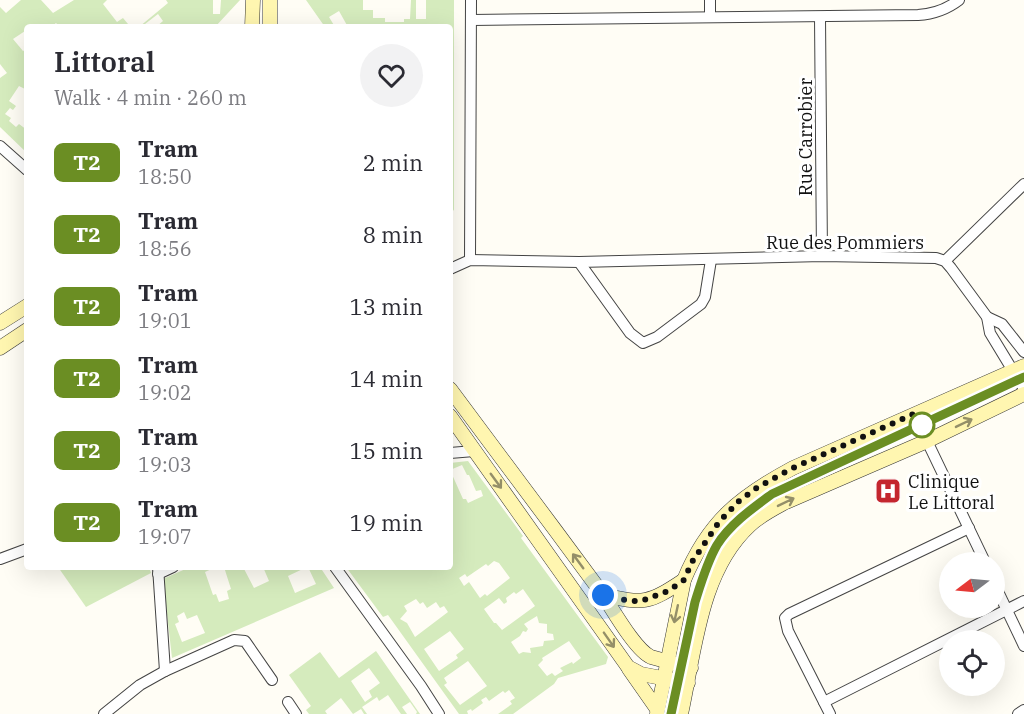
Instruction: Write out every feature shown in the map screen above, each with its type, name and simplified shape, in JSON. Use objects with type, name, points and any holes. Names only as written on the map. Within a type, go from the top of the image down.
[{"type":"main road","points":[[252,24],[253,0]]},
{"type":"main road","points":[[270,0],[270,24]]},
{"type":"main road","points":[[0,323],[24,308]]},
{"type":"main road","points":[[0,348],[24,332]]},
{"type":"main road","points":[[657,711],[684,580],[692,562],[719,522],[739,501],[758,487],[793,468],[1019,368]]},
{"type":"main road","points":[[453,393],[603,595],[638,646],[646,655],[691,668]]},
{"type":"main road","points":[[681,714],[705,604],[716,572],[738,537],[751,524],[786,502],[927,441],[1024,394]]},
{"type":"main road","points":[[453,420],[657,711]]},
{"type":"main road","points":[[474,451],[489,443]]},
{"type":"main road","points":[[603,595],[629,601],[641,601],[668,591],[684,580]]},
{"type":"main road","points":[[628,667],[641,674],[688,683]]},
{"type":"street","points":[[453,268],[470,260],[471,0]]},
{"type":"street","points":[[710,0],[710,17]]},
{"type":"street","points":[[472,20],[932,14],[946,9],[959,0]]},
{"type":"street","name":"Rue Carrobier","points":[[820,17],[822,256]]},
{"type":"street","points":[[0,146],[24,167]]},
{"type":"street","points":[[945,261],[1024,184]]},
{"type":"street","name":"Rue des Pommiers","points":[[470,260],[579,262],[822,256],[936,258],[945,261],[987,317],[990,333],[1004,356],[1019,368],[1024,389]]},
{"type":"street","points":[[579,262],[630,333],[643,342],[657,337],[701,304],[705,297],[711,260]]},
{"type":"street","name":"Rue des Pommiers","points":[[987,317],[1002,324],[1022,349]]},
{"type":"street","points":[[1004,356],[1022,349]]},
{"type":"street","points":[[927,441],[980,552]]},
{"type":"street","points":[[453,453],[474,451]]},
{"type":"street","points":[[830,714],[788,631],[785,618],[789,614],[969,528]]},
{"type":"street","points":[[0,559],[24,550]]},
{"type":"street","points":[[337,570],[439,714]]},
{"type":"street","points":[[158,571],[165,671]]},
{"type":"street","points":[[824,702],[1024,601]]},
{"type":"street","points":[[1005,605],[1024,646]]},
{"type":"street","points":[[104,714],[140,685],[165,671],[234,640],[245,641],[272,680]]},
{"type":"street","points":[[288,702],[296,714]]},
{"type":"street","points":[[1018,714],[1024,710]]},
{"type":"green space","points":[[21,0],[41,0],[53,13],[74,0],[107,0],[103,4],[117,22],[123,18],[128,24],[24,24],[24,32],[13,39],[24,50],[24,88],[19,86],[9,101],[16,106],[13,110],[10,108],[5,114],[11,118],[9,121],[16,127],[19,124],[24,128],[24,150],[0,127],[0,78],[7,73],[0,64],[0,7],[6,13]]},
{"type":"green space","points":[[166,0],[213,0],[213,14],[220,14],[221,0],[240,0],[218,24],[160,24],[163,21],[158,14],[143,24],[168,3]]},
{"type":"green space","points":[[306,0],[363,0],[363,10],[373,10],[373,18],[385,18],[385,22],[404,22],[404,19],[410,19],[411,0],[416,0],[416,19],[426,19],[426,0],[454,0],[454,211],[453,24],[346,24],[339,11],[329,17],[333,24],[323,24]]},
{"type":"green space","points":[[468,461],[608,657],[606,664],[558,678],[554,684],[513,714],[498,714],[512,704],[510,701],[515,698],[509,690],[505,693],[503,691],[489,701],[486,697],[481,700],[483,703],[472,711],[471,709],[467,711],[468,714],[459,714],[388,615],[383,617],[348,570],[453,570],[453,477],[463,499],[466,499],[468,503],[483,496],[481,490],[476,491],[462,465],[453,469],[453,463]],"holes":[[[494,561],[499,563],[510,578],[487,596],[485,594],[480,598],[469,582],[464,586],[459,578],[465,574],[467,577],[486,564],[488,566]],[[523,589],[535,606],[502,630],[484,609],[499,598],[504,604],[507,602],[506,598],[514,592],[516,594]],[[416,599],[420,604],[423,602],[427,608],[436,602],[440,608],[444,606],[448,612],[415,637],[407,623],[400,619],[407,611],[404,606]],[[537,616],[539,623],[547,624],[547,633],[553,634],[554,640],[544,641],[543,646],[530,648],[531,653],[519,654],[511,642],[523,631],[526,632],[528,629],[524,624]],[[450,631],[464,649],[456,655],[458,658],[439,671],[424,649]],[[569,641],[581,658],[573,664],[572,662],[560,668],[563,671],[555,676],[552,673],[547,676],[538,665],[543,660],[542,658]],[[468,661],[487,686],[460,705],[444,685],[447,683],[444,678]]]},
{"type":"green space","points":[[60,570],[150,570],[151,573],[86,607]]},
{"type":"green space","points":[[183,570],[209,570],[205,572],[213,595],[216,594],[219,602],[229,599],[227,591],[231,589],[225,570],[245,570],[254,588],[269,581],[264,570],[301,570],[288,576],[295,593],[316,584],[309,570],[322,570],[334,588],[172,658],[163,579]],"holes":[[[184,612],[187,619],[197,615],[205,633],[182,642],[175,624],[179,622],[177,616]]]},
{"type":"green space","points":[[376,651],[420,714],[416,714],[410,702],[402,707],[407,714],[401,714],[388,695],[379,701],[377,697],[362,707],[367,714],[364,714],[361,709],[353,714],[341,698],[325,711],[327,714],[309,714],[306,710],[311,706],[289,675],[320,652],[339,678]],"holes":[[[369,668],[380,683],[369,691],[372,697],[365,702],[351,681]]]},
{"type":"tram line","points":[[671,714],[695,602],[702,580],[717,545],[735,523],[773,494],[1024,377]]},
{"type":"tram line","name":"T2","points":[[671,714],[700,584],[718,544],[747,513],[772,494],[1024,377]]},
{"type":"place","name":"Clinique Le Littoral","points":[[888,491]]},
{"type":"route","points":[[603,595],[629,601],[641,601],[668,591],[684,580],[703,542],[719,522],[739,501],[758,487],[793,468],[918,412],[922,425]]}]
